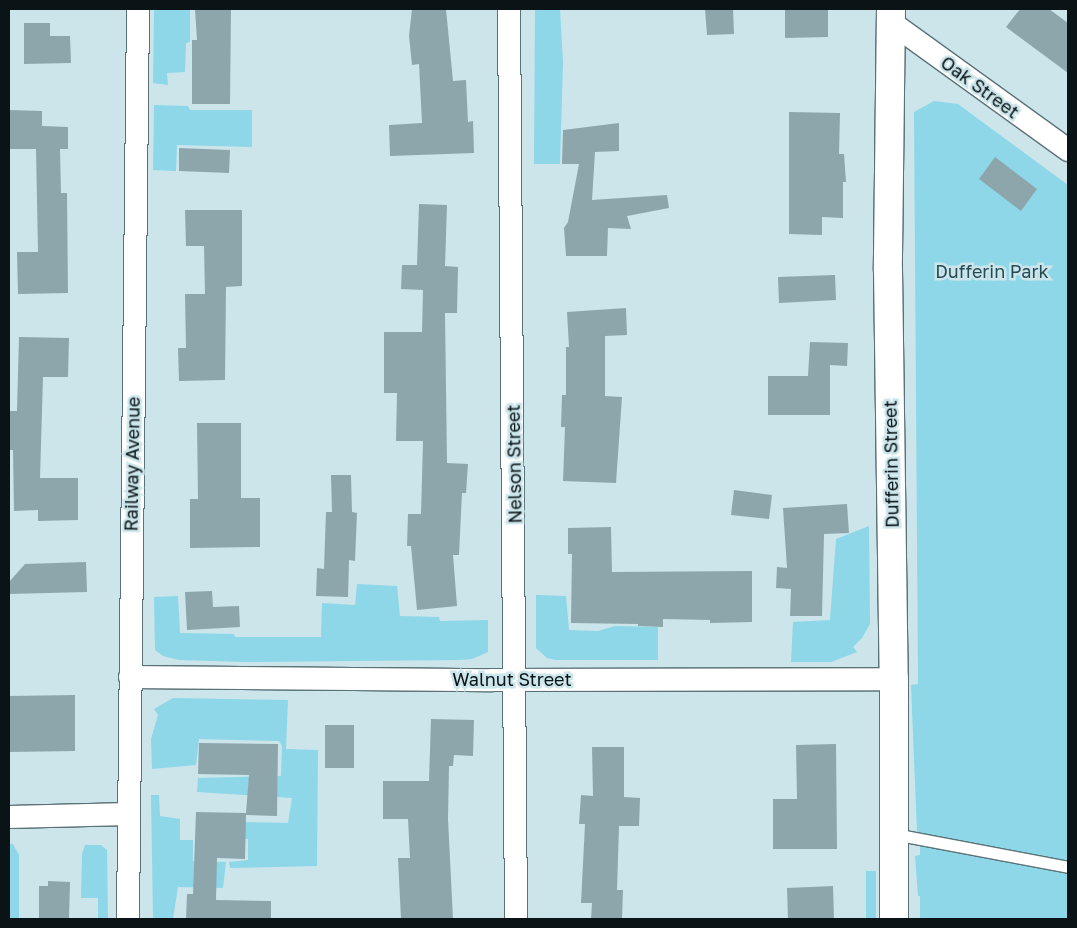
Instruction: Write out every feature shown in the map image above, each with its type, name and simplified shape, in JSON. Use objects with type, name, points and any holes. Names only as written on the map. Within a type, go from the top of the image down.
[{"type":"street","name":"Railway Avenue","points":[[128,919],[138,9]]},
{"type":"street","name":"Nelson Street","points":[[510,9],[516,680],[516,919]]},
{"type":"street","name":"Oak Street","points":[[892,16],[1068,150]]},
{"type":"street","name":"Dufferin Street","points":[[892,16],[888,270],[894,679],[894,919]]},
{"type":"street","name":"Walnut Street","points":[[130,677],[516,680],[894,679]]},
{"type":"street","points":[[9,817],[128,814]]},
{"type":"lane","points":[[894,834],[1068,866]]},
{"type":"green space","points":[[154,9],[190,9],[190,42],[186,43],[185,72],[167,73],[168,85],[153,83]]},
{"type":"green space","points":[[535,9],[560,9],[563,62],[560,164],[534,164]]},
{"type":"green space","name":"Dufferin Park","points":[[934,101],[958,104],[1068,185],[1068,919],[920,919],[920,896],[918,896],[915,856],[920,855],[920,833],[917,832],[911,685],[918,684],[914,112]]},
{"type":"green space","points":[[154,105],[188,106],[190,110],[252,110],[252,147],[177,145],[176,171],[153,170]]},
{"type":"green space","points":[[869,526],[870,624],[862,638],[853,647],[857,652],[831,662],[791,662],[793,622],[830,620],[836,539]]},
{"type":"green space","points":[[357,584],[397,586],[400,616],[439,617],[440,621],[488,620],[488,652],[472,659],[459,660],[245,662],[179,660],[163,656],[155,650],[154,597],[178,596],[180,633],[234,634],[235,637],[321,637],[322,603],[355,605]]},
{"type":"green space","points":[[536,595],[566,596],[569,630],[598,631],[615,626],[658,627],[658,660],[556,660],[547,658],[536,648]]},
{"type":"green space","points":[[173,698],[288,700],[286,749],[318,750],[317,866],[230,868],[229,862],[248,860],[248,839],[235,839],[237,822],[288,823],[292,798],[197,792],[198,778],[281,776],[282,746],[279,741],[199,739],[196,765],[152,769],[151,739],[158,715],[154,709]]},
{"type":"green space","points":[[151,795],[159,795],[160,816],[180,819],[180,840],[193,840],[193,861],[226,862],[223,888],[178,887],[173,919],[153,919]]},
{"type":"green space","points":[[9,844],[13,844],[19,855],[19,919],[9,919]]},
{"type":"green space","points":[[85,845],[101,845],[107,850],[108,919],[98,919],[98,898],[81,898],[82,854]]},
{"type":"green space","points":[[866,871],[876,871],[876,919],[866,919]]},
{"type":"building","points":[[195,9],[231,9],[230,104],[192,104],[192,40],[197,40]]},
{"type":"building","points":[[412,9],[446,9],[453,81],[466,80],[468,122],[473,121],[474,153],[390,156],[389,125],[422,123],[419,64],[412,65],[409,36]]},
{"type":"building","points":[[705,9],[733,9],[734,34],[707,35]]},
{"type":"building","points":[[785,9],[828,9],[828,37],[785,38]]},
{"type":"building","points":[[1020,9],[1049,9],[1068,23],[1068,73],[1006,27]]},
{"type":"building","points":[[24,23],[50,23],[50,36],[70,36],[71,63],[24,64]]},
{"type":"building","points":[[9,110],[42,111],[42,126],[68,127],[68,149],[60,149],[61,193],[67,193],[68,293],[18,294],[17,252],[38,252],[36,149],[9,149]]},
{"type":"building","points":[[789,112],[840,113],[839,154],[844,154],[846,182],[843,182],[843,218],[822,217],[822,235],[789,234]]},
{"type":"building","points":[[619,123],[619,151],[595,152],[592,200],[667,195],[669,208],[627,216],[631,229],[608,228],[607,256],[566,256],[564,228],[568,222],[579,164],[562,164],[563,130]]},
{"type":"building","points":[[179,148],[230,150],[229,173],[179,171]]},
{"type":"building","points":[[995,157],[1037,189],[1021,211],[979,179]]},
{"type":"building","points":[[419,204],[447,205],[445,266],[458,267],[457,313],[445,313],[447,463],[468,464],[466,493],[462,493],[459,555],[453,555],[457,606],[417,610],[411,546],[407,546],[408,514],[421,514],[423,441],[396,441],[397,393],[384,393],[384,332],[422,332],[423,290],[401,289],[402,265],[417,265]]},
{"type":"building","points":[[185,210],[242,210],[242,286],[226,287],[225,380],[179,381],[178,348],[186,348],[185,294],[205,294],[204,246],[186,246]]},
{"type":"building","points":[[835,275],[836,300],[779,303],[778,277]]},
{"type":"building","points":[[626,308],[627,335],[605,336],[605,396],[622,397],[616,483],[563,481],[565,427],[561,427],[562,395],[566,395],[566,347],[569,347],[567,312]]},
{"type":"building","points":[[19,337],[69,338],[68,377],[43,377],[40,478],[78,478],[78,520],[38,521],[38,510],[14,511],[13,450],[9,450],[9,411],[17,411]]},
{"type":"building","points":[[810,342],[848,343],[847,366],[830,365],[830,415],[768,415],[768,376],[808,376]]},
{"type":"building","points":[[197,423],[241,423],[241,498],[260,498],[260,547],[190,548],[190,499],[198,499]]},
{"type":"building","points":[[331,475],[351,475],[352,512],[357,513],[355,561],[349,560],[348,597],[316,596],[317,568],[324,569],[326,512],[332,512]]},
{"type":"building","points":[[734,490],[772,495],[769,519],[731,515]]},
{"type":"building","points":[[847,504],[849,533],[824,534],[822,616],[790,616],[791,589],[776,588],[777,567],[787,568],[783,508]]},
{"type":"building","points":[[611,527],[612,572],[752,571],[752,622],[710,623],[710,620],[663,619],[663,627],[638,626],[638,624],[571,623],[572,554],[568,554],[568,528]]},
{"type":"building","points":[[86,562],[87,592],[9,594],[9,582],[25,564]]},
{"type":"building","points":[[212,591],[213,607],[239,606],[240,627],[187,630],[185,592]]},
{"type":"building","points":[[75,695],[75,751],[9,752],[9,696]]},
{"type":"building","points":[[431,719],[474,720],[473,756],[454,755],[453,766],[449,766],[448,819],[453,919],[401,919],[398,858],[410,858],[408,819],[383,819],[383,781],[429,781]]},
{"type":"building","points":[[325,725],[354,725],[354,768],[325,768]]},
{"type":"building","points":[[199,743],[278,744],[277,816],[246,815],[245,859],[217,858],[216,900],[271,901],[271,919],[186,919],[187,894],[193,894],[196,812],[246,813],[249,775],[198,774]]},
{"type":"building","points":[[836,744],[837,849],[773,849],[773,799],[797,799],[796,745]]},
{"type":"building","points":[[592,747],[624,747],[624,797],[640,798],[639,826],[619,826],[617,890],[623,890],[622,919],[591,919],[592,903],[581,903],[585,824],[579,824],[581,795],[593,796]]},
{"type":"building","points":[[48,881],[70,882],[69,919],[39,919],[39,886],[48,886]]},
{"type":"building","points":[[833,886],[834,919],[788,919],[787,888]]}]
